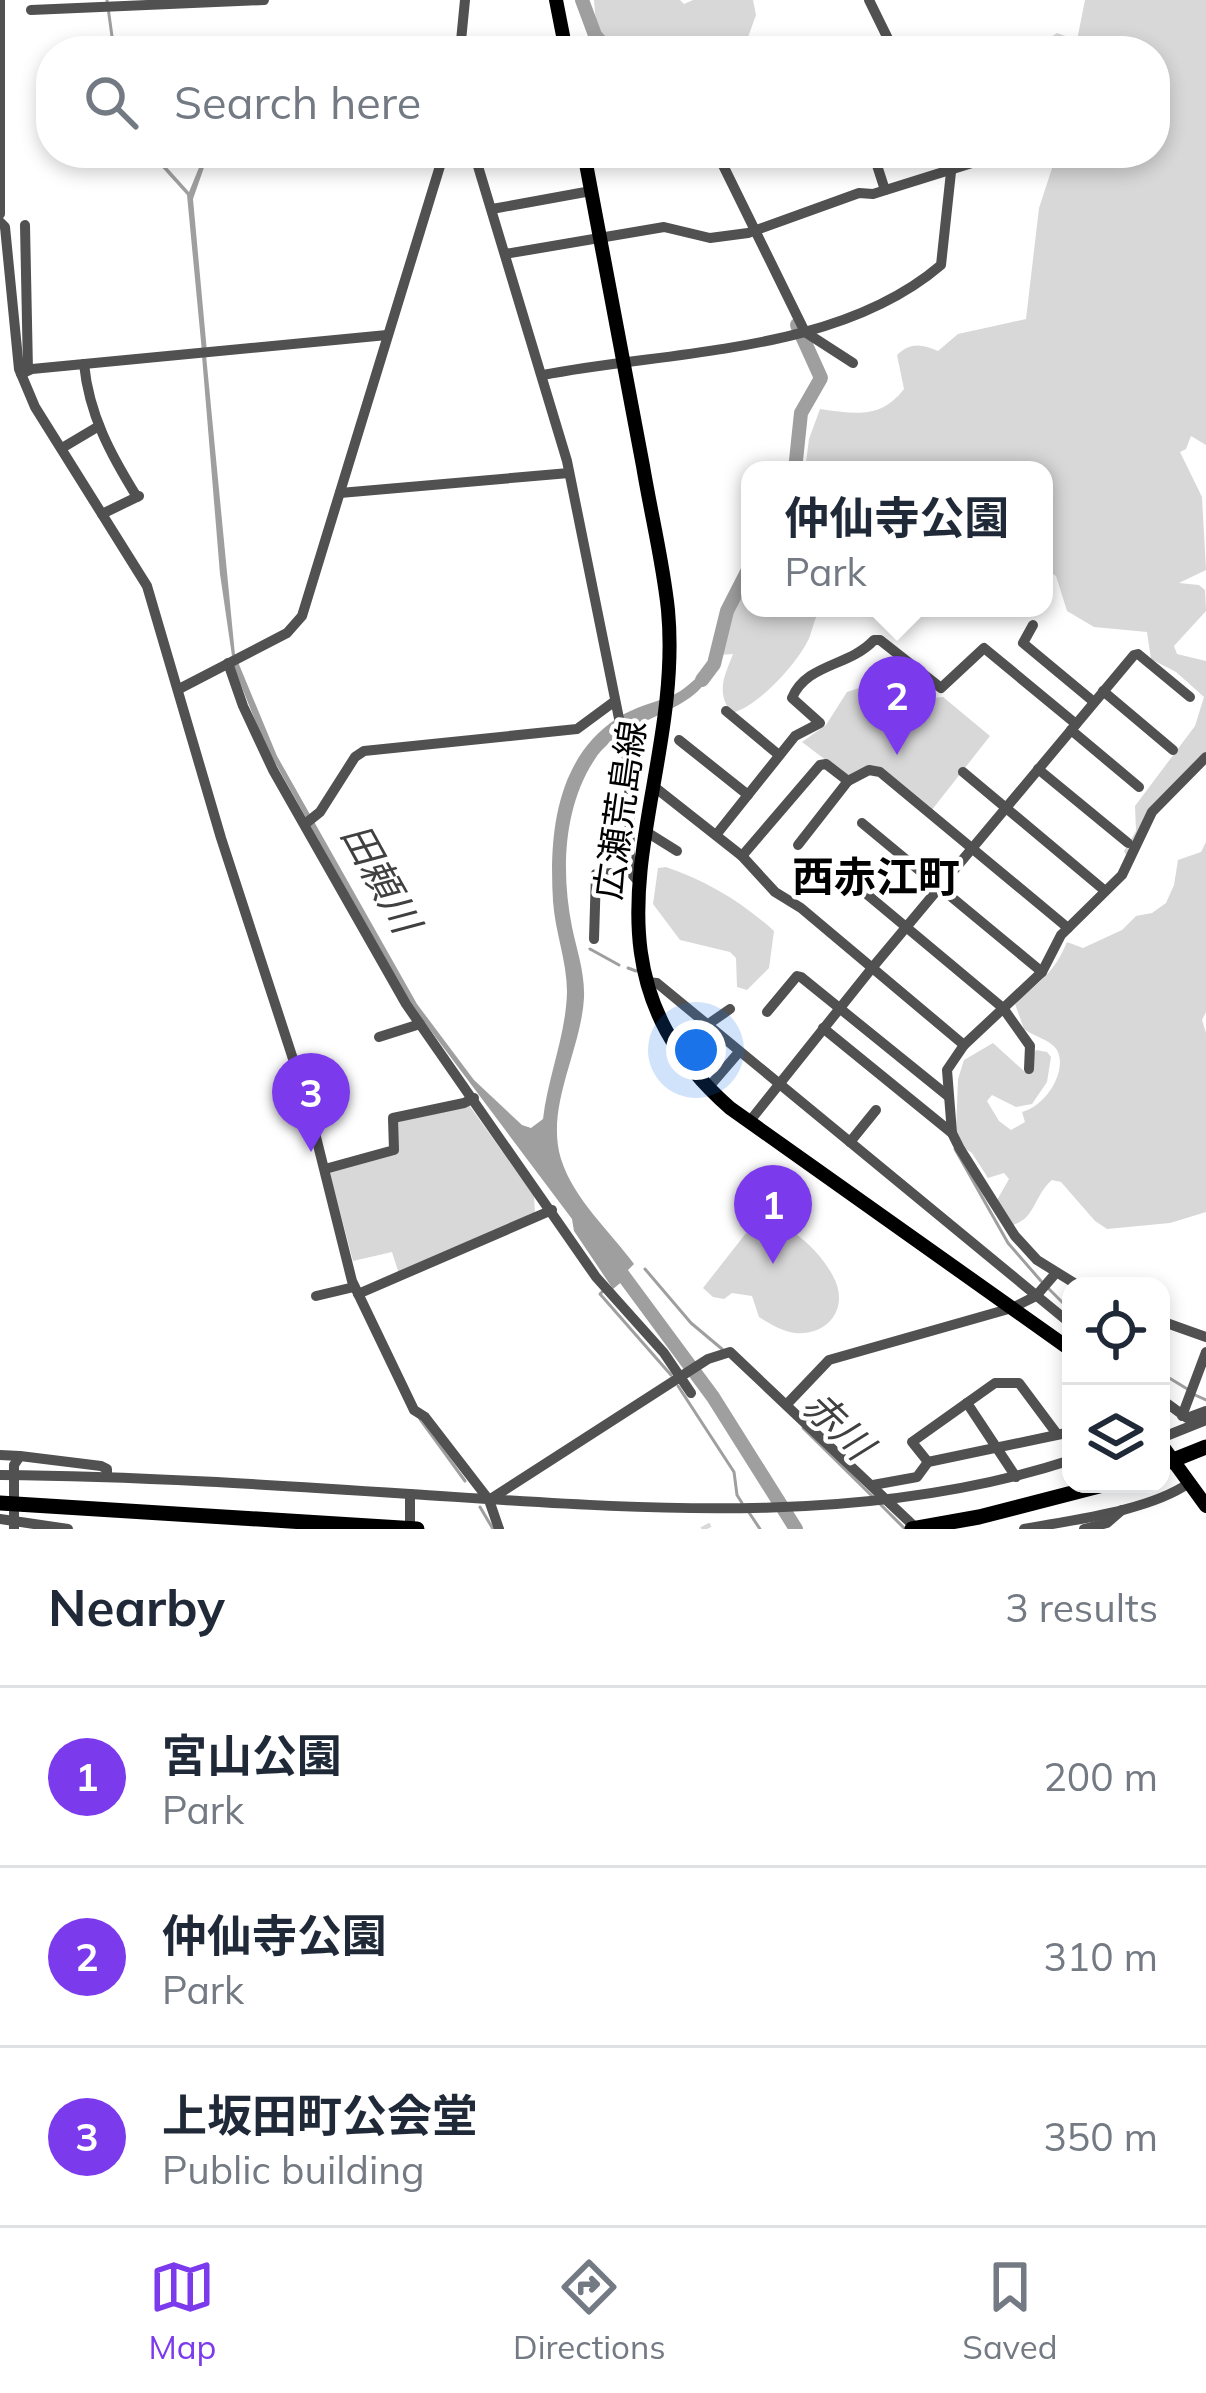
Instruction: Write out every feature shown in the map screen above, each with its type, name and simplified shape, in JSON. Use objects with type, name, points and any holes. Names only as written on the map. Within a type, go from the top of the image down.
[{"type":"highway","points":[[1170,1463],[1206,1449]]},
{"type":"highway","points":[[926,1528],[1070,1493]]},
{"type":"highway","points":[[926,1528],[1088,1493]]},
{"type":"highway","points":[[0,1506],[410,1529]]},
{"type":"highway","points":[[29,1507],[331,1529]]},
{"type":"main road","points":[[556,0],[563,36]]},
{"type":"main road","name":"広瀬荒島線","points":[[587,168],[668,609],[667,689],[634,876],[636,927],[647,982],[664,1026],[709,1088],[749,1122],[1062,1341]]},
{"type":"main road","points":[[1170,1454],[1206,1506]]},
{"type":"street","points":[[0,0],[0,218],[5,227],[15,348],[35,407],[147,586],[325,1169],[356,1291],[414,1410],[489,1501],[499,1529]]},
{"type":"street","points":[[31,10],[263,0]]},
{"type":"street","points":[[461,36],[465,0]]},
{"type":"street","points":[[869,0],[887,36]]},
{"type":"street","points":[[179,689],[286,632],[302,616],[439,168]]},
{"type":"street","points":[[479,168],[569,472],[629,775],[634,876],[601,871],[595,875],[594,939]]},
{"type":"street","points":[[724,168],[801,333],[853,363]]},
{"type":"street","points":[[878,168],[885,190]]},
{"type":"street","points":[[505,254],[664,227],[710,238],[753,232],[947,168]]},
{"type":"street","points":[[543,375],[801,333],[877,309],[940,267],[950,168]]},
{"type":"street","points":[[492,209],[591,191]]},
{"type":"street","points":[[24,372],[25,225]]},
{"type":"street","points":[[24,372],[387,335]]},
{"type":"street","points":[[84,364],[88,399],[99,426],[116,466],[140,496],[103,514]]},
{"type":"street","points":[[62,448],[99,426]]},
{"type":"street","points":[[340,494],[569,472]]},
{"type":"street","points":[[1034,626],[1023,643],[1094,702]]},
{"type":"street","points":[[716,835],[795,736],[820,723],[792,698],[805,677],[859,655],[875,639],[940,688],[984,648],[1139,787]]},
{"type":"street","points":[[749,1122],[839,1007],[1137,654],[1190,697]]},
{"type":"street","points":[[230,662],[256,735],[309,822],[361,928],[420,1024],[596,1277],[691,1393]]},
{"type":"street","points":[[1103,691],[1173,750]]},
{"type":"street","points":[[309,822],[364,751],[577,729],[616,706]]},
{"type":"street","points":[[726,711],[779,755]]},
{"type":"street","points":[[679,740],[748,795]]},
{"type":"street","points":[[952,1133],[947,1070],[964,1045],[1042,972],[1068,928],[1123,875],[1152,812],[1206,757]]},
{"type":"street","points":[[742,856],[820,765],[826,764],[848,782]]},
{"type":"street","points":[[1038,769],[1128,843]]},
{"type":"street","points":[[798,845],[848,782],[869,770],[880,772],[1068,928]]},
{"type":"street","points":[[963,772],[1104,890]]},
{"type":"street","points":[[652,785],[964,1045]]},
{"type":"street","points":[[862,823],[1042,972]]},
{"type":"street","points":[[645,831],[677,850]]},
{"type":"street","points":[[827,861],[1003,1009],[1030,1046],[1029,1069]]},
{"type":"street","points":[[767,1012],[796,976],[948,1096]]},
{"type":"street","points":[[647,982],[657,983],[1062,1317]]},
{"type":"street","points":[[707,1025],[730,1009]]},
{"type":"street","points":[[380,1037],[420,1024]]},
{"type":"street","points":[[824,1028],[952,1133],[1015,1236],[1062,1278]]},
{"type":"street","points":[[709,1088],[739,1052]]},
{"type":"street","points":[[325,1169],[394,1150],[393,1118],[474,1098]]},
{"type":"street","points":[[850,1142],[876,1110]]},
{"type":"street","points":[[316,1296],[356,1291],[552,1210]]},
{"type":"street","points":[[788,1403],[829,1360],[1012,1308],[1036,1296],[1055,1274]]},
{"type":"street","points":[[1170,1325],[1206,1336]]},
{"type":"street","points":[[1182,1416],[1206,1352]]},
{"type":"street","points":[[489,1501],[708,1359],[734,1353],[926,1528]]},
{"type":"street","points":[[928,1462],[912,1442],[995,1383],[1019,1383],[1062,1431]]},
{"type":"street","points":[[967,1403],[1016,1477]]},
{"type":"street","points":[[1170,1406],[1187,1418],[1203,1418]]},
{"type":"street","points":[[1203,1418],[1206,1435]]},
{"type":"street","points":[[1170,1436],[1203,1418]]},
{"type":"street","points":[[874,1485],[917,1477],[928,1462],[1062,1433]]},
{"type":"street","points":[[0,1455],[101,1466],[107,1469],[107,1476]]},
{"type":"street","points":[[14,1529],[14,1465],[20,1456]]},
{"type":"street","points":[[0,1475],[107,1476],[697,1510],[834,1508],[903,1500],[1062,1463]]},
{"type":"street","points":[[1024,1529],[1124,1507],[1189,1483]]},
{"type":"street","points":[[410,1494],[410,1529]]},
{"type":"street","points":[[1084,1529],[1108,1522],[1124,1507]]},
{"type":"street","points":[[697,1510],[705,1525]]},
{"type":"street","points":[[0,1519],[68,1529]]},
{"type":"shaded area","points":[[594,0],[680,0],[684,4],[753,0],[756,15],[748,36],[604,36],[596,24]]},
{"type":"shaded area","points":[[1085,0],[1206,0],[1206,445],[1191,436],[1180,452],[1202,497],[1206,570],[1179,583],[1205,590],[1206,611],[1174,646],[1177,654],[1206,661],[1206,753],[1185,772],[1126,855],[1136,831],[1135,806],[1195,726],[1204,697],[1176,672],[1151,659],[1147,632],[1094,627],[1067,611],[1053,574],[1053,461],[806,461],[820,409],[877,410],[904,389],[897,355],[902,351],[916,346],[938,351],[958,334],[1026,319],[1039,208],[1052,168],[1170,168],[1170,36],[1078,36]]},
{"type":"shaded area","points":[[163,168],[189,192],[199,168],[204,168],[193,199],[207,352],[202,352],[187,195]]},
{"type":"shaded area","points":[[206,355],[232,656],[220,574],[202,356]]},
{"type":"shaded area","points":[[741,598],[741,617],[817,617],[788,670],[754,702],[732,713],[723,691],[733,654],[720,655]]},
{"type":"shaded area","points":[[238,662],[277,756],[417,1004],[474,1080],[531,1128],[543,1119],[566,1008],[552,876],[560,800],[580,755],[596,736],[630,711],[680,691],[711,667],[694,695],[624,733],[595,759],[576,798],[567,840],[566,884],[584,998],[560,1099],[557,1139],[575,1188],[634,1264],[627,1271],[630,1275],[613,1289],[574,1231],[572,1219],[410,1003],[264,743],[233,665]]},
{"type":"shaded area","points":[[884,680],[910,700],[943,697],[990,736],[931,811],[881,770],[848,777],[802,742],[826,725],[847,692]]},
{"type":"shaded area","points":[[1206,842],[1206,1012],[1202,1020],[1206,1033],[1206,1212],[1170,1223],[1107,1229],[1061,1182],[1052,1180],[1026,1217],[1013,1225],[997,1200],[1009,1179],[1004,1173],[988,1178],[972,1153],[961,1146],[956,1131],[958,1079],[964,1060],[993,1043],[1025,1072],[1036,1050],[1047,1052],[1051,1057],[1047,1082],[1032,1104],[1016,1107],[992,1095],[987,1101],[1011,1130],[1025,1122],[1022,1112],[1039,1103],[1053,1087],[1060,1058],[1051,1043],[1024,1029],[1015,1004],[1051,970],[1067,942],[1083,948],[1166,903],[1178,860],[1201,852]]},
{"type":"shaded area","points":[[666,867],[723,893],[774,931],[769,968],[747,990],[737,987],[736,958],[730,952],[680,940],[653,904],[658,868]]},
{"type":"shaded area","points":[[469,1105],[534,1196],[535,1213],[399,1274],[392,1252],[353,1261],[329,1170],[397,1152],[393,1123]]},
{"type":"shaded area","points":[[761,1214],[802,1239],[833,1276],[837,1308],[818,1330],[785,1331],[759,1317],[752,1296],[732,1293],[724,1299],[703,1288]]},
{"type":"waterway","points":[[107,0],[112,36]]},
{"type":"waterway","points":[[582,0],[596,36]]},
{"type":"waterway","points":[[796,461],[801,413],[821,378],[797,325]]},
{"type":"waterway","points":[[702,680],[714,664],[727,611],[741,584]]},
{"type":"waterway","points":[[590,949],[619,965]]},
{"type":"waterway","points":[[628,968],[636,971]]},
{"type":"waterway","points":[[955,1149],[1008,1243],[1041,1281]]},
{"type":"waterway","name":"田頼川","points":[[614,1263],[713,1397],[796,1529]]},
{"type":"waterway","name":"赤川","points":[[645,1269],[691,1323],[722,1349]]},
{"type":"waterway","points":[[1048,1288],[1062,1302]]},
{"type":"waterway","points":[[603,1291],[600,1294],[671,1375]]},
{"type":"waterway","points":[[1170,1378],[1189,1390]]},
{"type":"waterway","points":[[678,1386],[734,1472],[742,1503]]},
{"type":"waterway","points":[[1195,1395],[1206,1400]]},
{"type":"waterway","points":[[420,1419],[465,1481]]},
{"type":"waterway","name":"赤川","points":[[803,1428],[873,1497]]},
{"type":"waterway","name":"赤川","points":[[880,1504],[905,1529]]},
{"type":"waterway","points":[[480,1507],[493,1529]]},
{"type":"waterway","points":[[748,1511],[760,1529]]},
{"type":"tunnel","points":[[705,1525],[707,1529]]},
{"type":"place","name":"仲仙寺公園","points":[[897,755]]},
{"type":"place","name":"上坂田町公会堂","points":[[311,1152]]},
{"type":"place","name":"宮山公園","points":[[773,1264]]},
{"type":"district","name":"西赤江町","points":[[876,877]]}]
